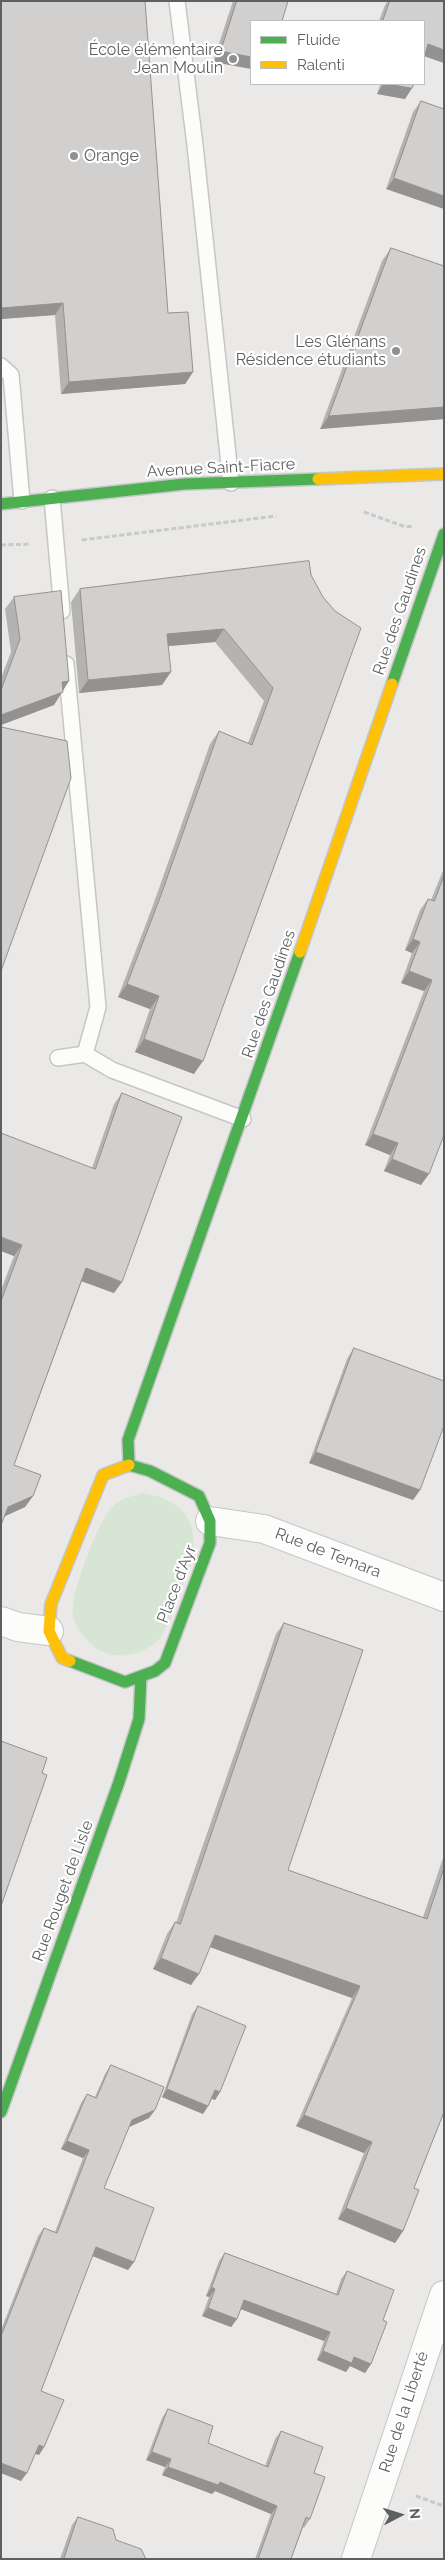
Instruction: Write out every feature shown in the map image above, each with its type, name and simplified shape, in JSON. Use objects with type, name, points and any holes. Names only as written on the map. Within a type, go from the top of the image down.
[{"type":"street","name":"Avenue Saint-Fiacre","points":[[1,504],[185,484],[444,474]]},
{"type":"street","name":"Rue des Gaudines","points":[[129,1465],[128,1440],[243,1119],[444,534]]},
{"type":"street","name":"Place d'Ayr","points":[[129,1465],[150,1471],[199,1496],[210,1521],[210,1543],[164,1662],[155,1670],[125,1682],[62,1658],[49,1631],[51,1604],[104,1475],[129,1465]]},
{"type":"street","name":"Rue de Temara","points":[[210,1521],[264,1529],[444,1596]]},
{"type":"street","points":[[1,1621],[18,1627],[49,1631]]},
{"type":"street","name":"Rue Rouget de Lisle","points":[[1,2112],[120,1782],[139,1719],[141,1677]]},
{"type":"street","name":"Rue de la Liberté","points":[[356,2559],[444,2295]]},
{"type":"lane","points":[[177,1],[195,145],[231,483]]},
{"type":"lane","points":[[1,366],[12,375],[22,501]]},
{"type":"lane","points":[[52,498],[63,623]]},
{"type":"lane","points":[[65,653],[98,1007],[85,1054]]},
{"type":"lane","points":[[58,1058],[85,1054],[112,1070],[243,1119]]},
{"type":"path","points":[[362,511],[403,526],[417,527]]},
{"type":"path","points":[[1,545],[56,544],[284,515]]},
{"type":"path","points":[[416,2496],[444,2506]]},
{"type":"green space","points":[[143,1493],[166,1500],[183,1511],[192,1528],[193,1553],[171,1619],[160,1638],[153,1645],[141,1651],[127,1655],[113,1655],[95,1648],[77,1627],[73,1613],[76,1590],[86,1558],[106,1515],[119,1501]]},
{"type":"building","name":"Orange","points":[[1,1],[145,1],[168,313],[188,312],[193,372],[69,382],[63,303],[1,308]]},
{"type":"building","points":[[237,1],[288,1],[282,20],[250,20],[250,57],[221,51]]},
{"type":"building","points":[[390,1],[444,1],[444,50],[428,44],[425,54],[425,20],[383,20]]},
{"type":"building","points":[[394,85],[414,85],[412,88]]},
{"type":"building","points":[[421,101],[444,109],[444,196],[394,178]]},
{"type":"building","name":"Les Glénans Résidence étudiants","points":[[391,248],[444,266],[444,407],[329,416]]},
{"type":"building","points":[[309,561],[311,575],[323,597],[335,611],[361,628],[203,1061],[144,1039],[159,996],[127,984],[161,895],[219,731],[252,745],[273,688],[224,629],[167,634],[171,672],[88,680],[80,589]]},
{"type":"building","points":[[61,591],[69,681],[62,682],[63,692],[1,715],[1,690],[20,639],[14,597]]},
{"type":"building","points":[[1,727],[67,741],[71,778],[1,971]]},
{"type":"building","points":[[444,876],[444,1135],[429,1174],[392,1159],[398,1143],[373,1134],[432,980],[409,971],[420,942],[413,939],[428,899],[434,901]]},
{"type":"building","points":[[122,1093],[182,1117],[122,1282],[86,1268],[14,1465],[41,1475],[33,1496],[8,1507],[1,1525],[1,1301],[22,1245],[1,1237],[1,1133],[95,1169]]},
{"type":"building","points":[[354,1348],[444,1381],[444,1426],[420,1490],[316,1452]]},
{"type":"building","points":[[284,1623],[363,1650],[288,1870],[427,1919],[444,1868],[444,2112],[414,2188],[419,2190],[403,2231],[346,2208],[372,2142],[304,2115],[360,1986],[215,1935],[199,1974],[161,1958],[175,1922],[180,1924]]},
{"type":"building","points":[[1,1741],[47,1758],[42,1773],[47,1775],[1,1906]]},
{"type":"building","points":[[198,2006],[246,2026],[220,2092],[215,2090],[208,2106],[167,2089]]},
{"type":"building","points":[[111,2065],[164,2087],[155,2110],[132,2120],[104,2188],[154,2208],[134,2262],[96,2247],[41,2391],[64,2400],[44,2447],[39,2445],[27,2473],[1,2463],[1,2336],[44,2228],[57,2233],[89,2150],[67,2141],[87,2094],[96,2098]]},
{"type":"building","points":[[225,2253],[338,2295],[347,2271],[394,2290],[383,2320],[387,2322],[371,2364],[354,2357],[352,2363],[323,2351],[330,2332],[244,2300],[237,2319],[208,2308],[215,2289],[212,2287]]},
{"type":"building","points":[[168,2409],[213,2426],[208,2443],[268,2467],[281,2431],[323,2447],[314,2473],[325,2477],[310,2519],[306,2517],[291,2559],[258,2559],[277,2506],[220,2482],[218,2485],[168,2467],[171,2459],[152,2452]]},
{"type":"building","points":[[78,2517],[113,2529],[116,2540],[141,2549],[146,2559],[64,2559]]},
{"type":"traffic: fast","points":[[1,504],[185,484],[318,479]]},
{"type":"traffic: fast","points":[[392,684],[444,534]]},
{"type":"traffic: fast","points":[[129,1465],[128,1440],[300,952]]},
{"type":"traffic: fast","points":[[70,1661],[125,1682],[155,1671],[165,1663],[210,1543],[210,1521],[199,1496],[150,1471],[129,1465]]},
{"type":"traffic: fast","points":[[1,2112],[119,1782],[139,1719],[141,1677]]},
{"type":"traffic: slow","points":[[318,479],[444,474]]},
{"type":"traffic: slow","points":[[300,952],[392,684]]},
{"type":"traffic: slow","points":[[70,1661],[62,1658],[49,1631],[51,1604],[103,1475],[129,1465]]},
{"type":"place","name":"École élémentaire Jean Moulin","points":[[233,59]]},
{"type":"place","name":"Orange","points":[[74,156]]},
{"type":"place","name":"Les Glénans Résidence étudiants","points":[[396,351]]}]
